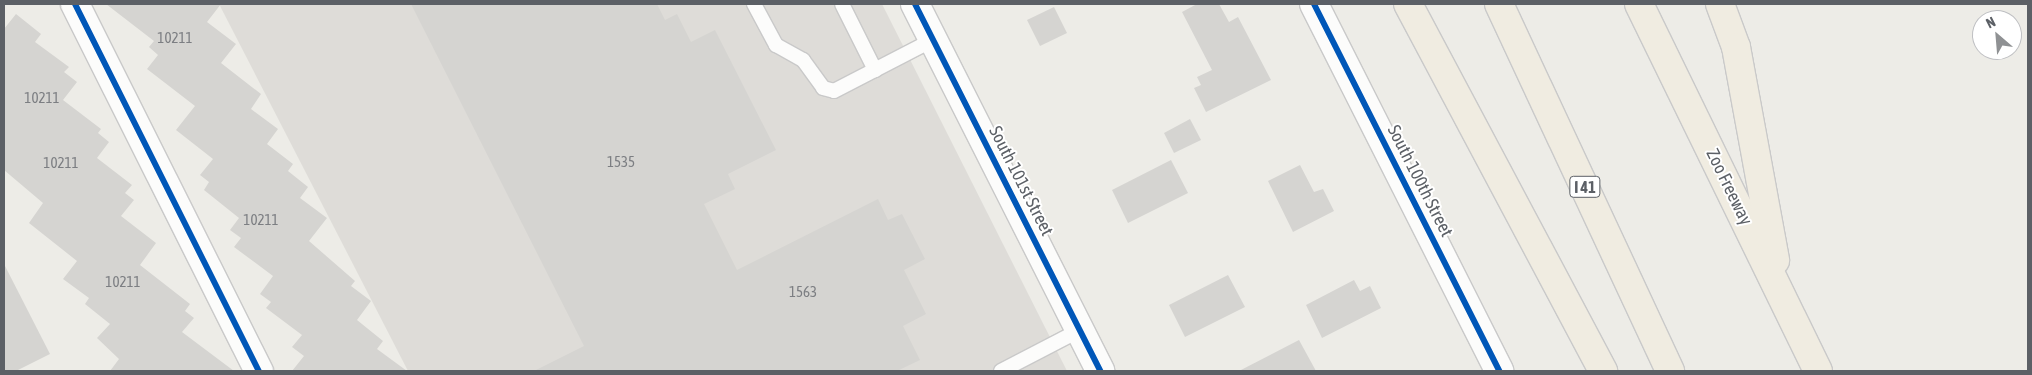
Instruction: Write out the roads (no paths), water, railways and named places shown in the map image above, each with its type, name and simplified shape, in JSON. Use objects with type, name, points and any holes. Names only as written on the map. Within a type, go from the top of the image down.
[{"type":"highway","points":[[1408,4],[1603,371]]},
{"type":"highway","name":"I 41","points":[[1499,4],[1670,371]]},
{"type":"highway","name":"Zoo Freeway","points":[[1639,4],[1782,293],[1818,371]]},
{"type":"highway","points":[[1720,4],[1736,48],[1782,293]]},
{"type":"street","points":[[75,4],[259,371]]},
{"type":"street","name":"South 101st Street","points":[[914,4],[1100,371]]},
{"type":"street","name":"South 100th Street","points":[[1314,4],[1499,371]]},
{"type":"lane","points":[[754,4],[776,45],[803,60],[822,88],[834,91],[933,40]]},
{"type":"lane","points":[[842,4],[875,70]]},
{"type":"lane","points":[[1001,371],[1080,330]]}]
